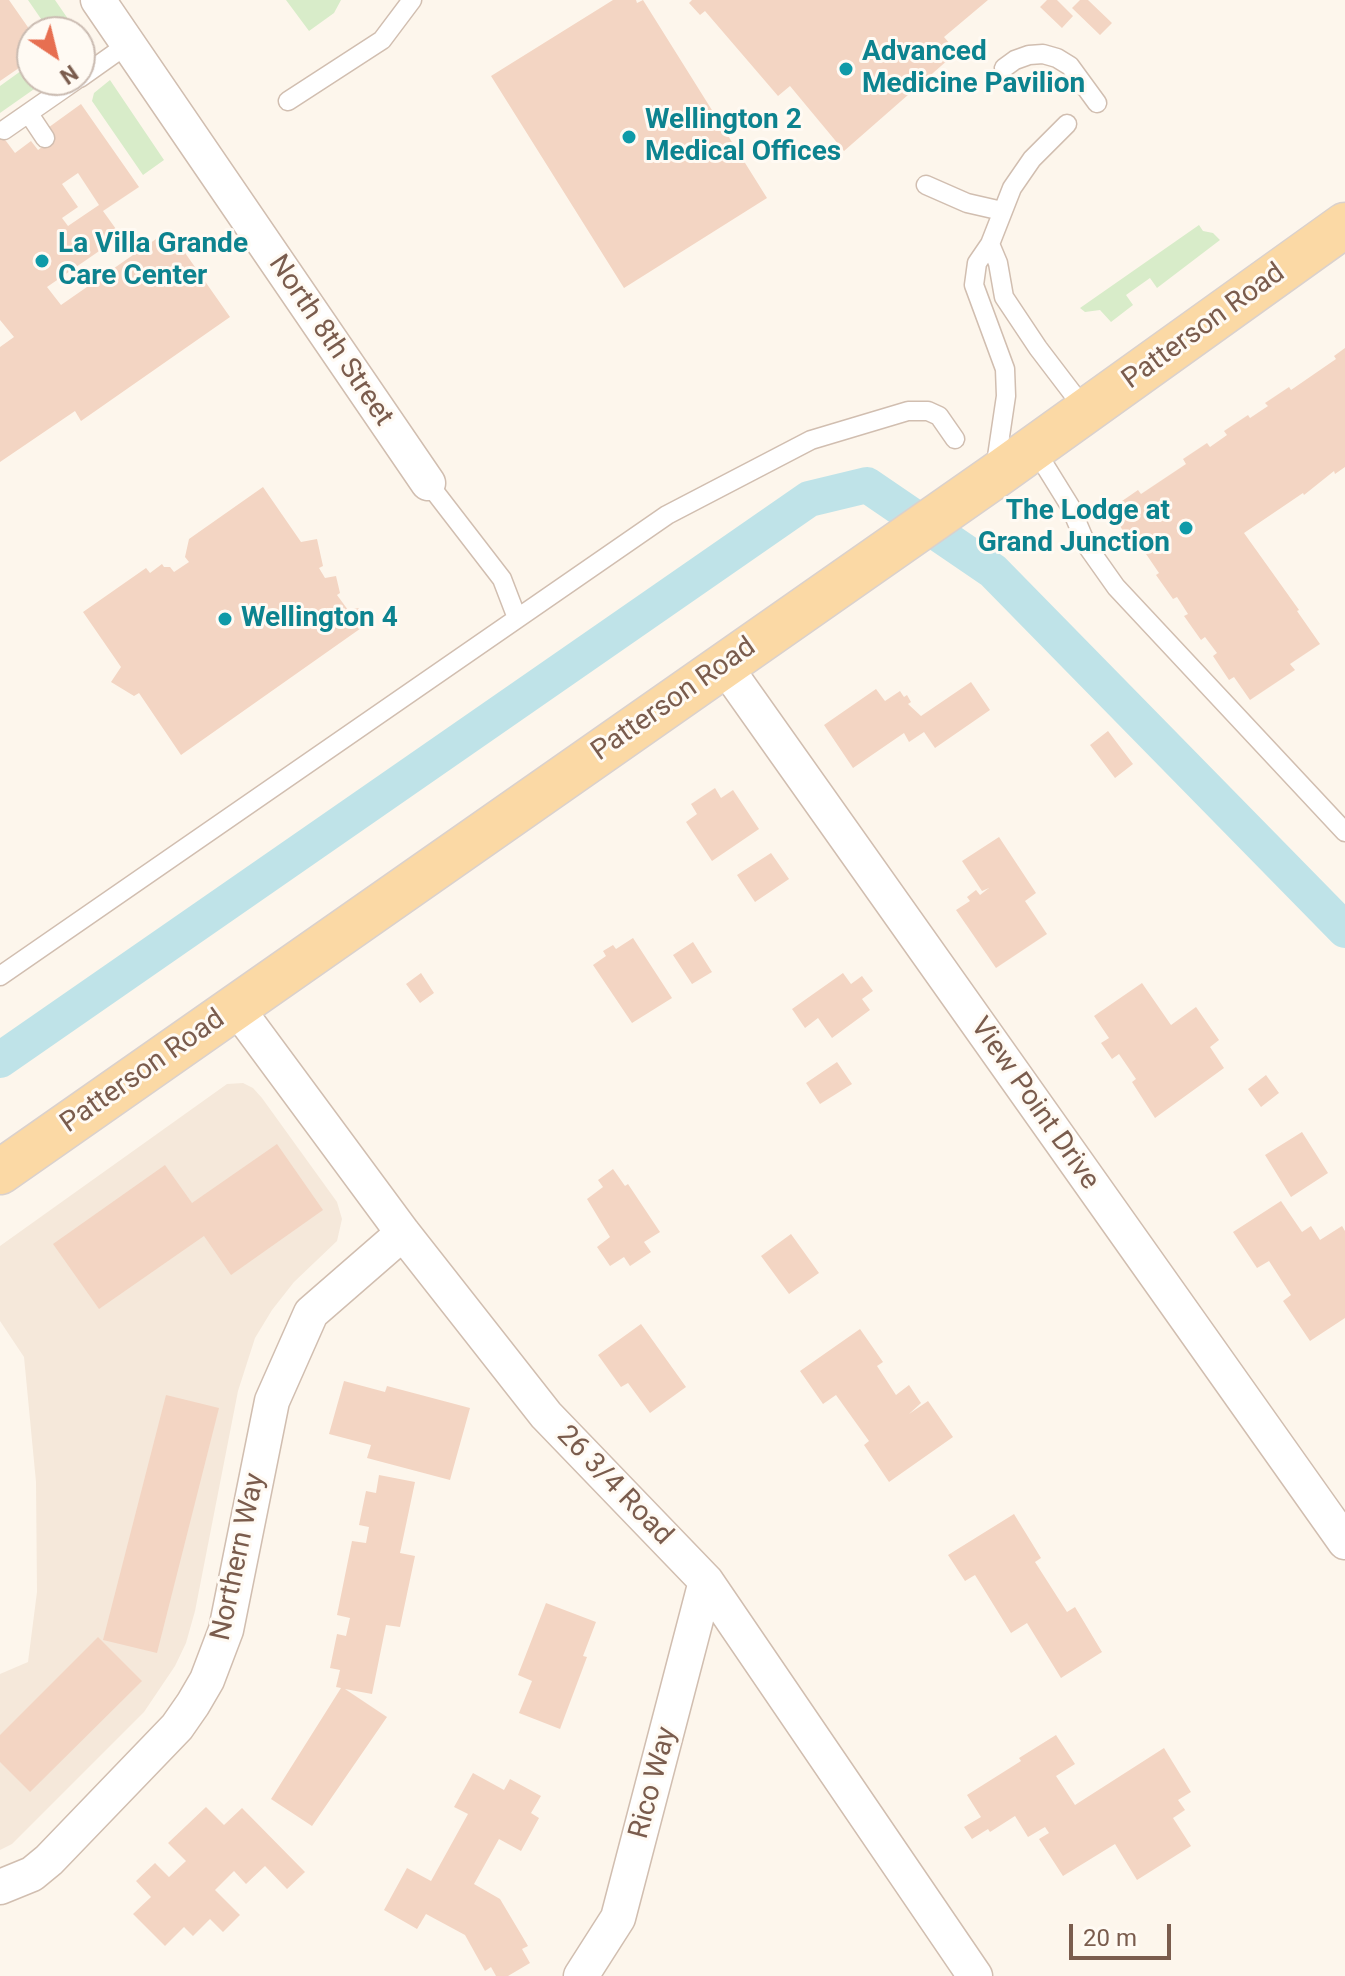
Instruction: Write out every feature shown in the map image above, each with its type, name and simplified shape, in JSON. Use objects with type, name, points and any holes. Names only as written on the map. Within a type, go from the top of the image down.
[{"type":"main road","name":"Patterson Road","points":[[0,1172],[995,476],[1345,225]]},
{"type":"street","name":"North 8th Street","points":[[98,0],[428,483]]},
{"type":"street","name":"View Point Drive","points":[[724,665],[1345,1542]]},
{"type":"street","name":"26 3/4 Road","points":[[236,1007],[403,1233],[546,1415],[706,1581],[975,1976]]},
{"type":"street","name":"Northern Way","points":[[0,1887],[32,1874],[49,1860],[177,1727],[193,1704],[207,1680],[226,1630],[272,1401],[311,1313],[403,1233]]},
{"type":"street","name":"Rico Way","points":[[581,1976],[618,1918],[706,1581]]},
{"type":"lane","points":[[288,101],[382,40],[412,0]]},
{"type":"lane","points":[[96,66],[128,44]]},
{"type":"lane","points":[[1004,68],[1029,55],[1043,54],[1057,58],[1070,66],[1097,103]]},
{"type":"lane","points":[[4,130],[54,96]]},
{"type":"lane","points":[[29,114],[45,138]]},
{"type":"lane","points":[[995,476],[1006,396],[1005,369],[974,285],[977,263],[990,244],[1012,188],[1032,159],[1067,124]]},
{"type":"lane","points":[[926,185],[967,203],[1002,211]]},
{"type":"lane","points":[[990,244],[998,263],[1004,297],[1086,411]]},
{"type":"lane","points":[[0,976],[667,515],[811,440],[908,411],[928,411],[939,416],[955,439]]},
{"type":"lane","points":[[1034,448],[1070,506],[1087,546],[1116,587],[1345,832]]},
{"type":"lane","points":[[428,483],[502,579],[517,618]]},
{"type":"shaded area","points":[[243,1083],[262,1098],[337,1202],[342,1219],[337,1241],[294,1282],[255,1338],[238,1391],[195,1611],[186,1643],[175,1666],[144,1712],[12,1844],[0,1850],[0,1674],[28,1662],[37,1592],[36,1482],[24,1357],[0,1321],[0,1246],[227,1084]]},
{"type":"green space","points":[[28,0],[55,0],[66,16],[39,16]]},
{"type":"green space","points":[[286,0],[341,0],[334,13],[309,31]]},
{"type":"green space","points":[[16,74],[16,96],[24,96],[0,113],[0,86]]},
{"type":"green space","points":[[110,80],[164,160],[143,175],[92,101],[96,91]]},
{"type":"green space","points":[[1199,225],[1203,231],[1213,233],[1220,240],[1157,288],[1150,278],[1126,295],[1133,305],[1111,322],[1100,310],[1085,312],[1080,308]]},
{"type":"building","points":[[0,0],[9,0],[20,16],[16,16],[16,70],[0,81]]},
{"type":"building","name":"Wellington 2 Medical Offices","points":[[613,0],[636,0],[637,3],[643,0],[767,198],[624,288],[491,76]]},
{"type":"building","name":"Advanced Medicine Pavilion","points":[[692,0],[988,0],[944,37],[957,52],[844,151],[790,86],[778,96],[705,11],[700,15],[689,3]]},
{"type":"building","points":[[1047,0],[1057,0],[1073,16],[1062,28],[1040,7]]},
{"type":"building","points":[[1080,0],[1088,0],[1112,23],[1100,35],[1072,8]]},
{"type":"building","name":"La Villa Grande Care Center","points":[[81,104],[139,187],[103,211],[121,236],[47,287],[61,305],[169,230],[230,317],[81,421],[75,411],[0,462],[0,347],[14,337],[0,320],[0,139],[3,137],[15,153],[31,141],[38,150],[52,140],[45,130]],"holes":[[[78,173],[99,205],[68,226],[62,218],[78,207],[62,184]]]},
{"type":"building","name":"The Lodge at Grand Junction","points":[[1345,348],[1345,467],[1335,474],[1334,471],[1304,495],[1244,533],[1320,644],[1290,664],[1295,670],[1250,700],[1234,677],[1229,680],[1213,656],[1217,653],[1205,637],[1201,640],[1184,616],[1188,614],[1177,597],[1173,599],[1133,535],[1128,538],[1109,510],[1138,490],[1141,494],[1186,464],[1183,459],[1207,443],[1210,447],[1227,435],[1224,431],[1268,406],[1265,403],[1289,387],[1291,390],[1336,359],[1334,356]]},
{"type":"building","name":"Wellington 4","points":[[263,487],[301,542],[317,539],[323,566],[319,568],[325,578],[336,576],[340,593],[337,595],[348,610],[359,608],[364,626],[181,755],[139,693],[134,696],[111,682],[121,667],[83,612],[146,568],[150,573],[162,564],[174,572],[189,562],[185,557],[189,539]]},
{"type":"building","points":[[971,682],[990,710],[935,748],[924,732],[909,742],[904,733],[853,768],[824,725],[876,689],[885,701],[900,691],[904,697],[907,695],[911,702],[908,704],[921,716]]},
{"type":"building","points":[[1108,731],[1133,764],[1115,778],[1090,745]]},
{"type":"building","points":[[715,788],[721,798],[733,790],[759,829],[712,861],[686,822],[697,814],[691,804]]},
{"type":"building","points":[[999,837],[1036,893],[1025,901],[1047,934],[996,968],[956,910],[970,901],[967,897],[976,890],[980,895],[989,888],[982,891],[962,861]]},
{"type":"building","points":[[771,853],[789,879],[755,902],[737,875]]},
{"type":"building","points":[[633,938],[672,998],[632,1023],[593,965],[606,956],[603,951],[613,945],[616,949]]},
{"type":"building","points":[[693,942],[712,972],[692,984],[673,955]]},
{"type":"building","points":[[421,973],[434,993],[420,1003],[406,984]]},
{"type":"building","points":[[843,973],[851,984],[862,976],[873,991],[862,999],[870,1010],[832,1038],[818,1018],[805,1028],[792,1009]]},
{"type":"building","points":[[1142,983],[1171,1025],[1196,1007],[1219,1040],[1210,1047],[1224,1068],[1155,1118],[1132,1082],[1136,1079],[1119,1054],[1112,1059],[1101,1043],[1109,1038],[1094,1016]]},
{"type":"building","points":[[837,1062],[852,1084],[820,1104],[806,1083]]},
{"type":"building","points":[[1266,1075],[1279,1093],[1261,1107],[1248,1089]]},
{"type":"building","points":[[1302,1132],[1328,1173],[1291,1197],[1265,1155]]},
{"type":"building","points":[[277,1144],[323,1210],[231,1275],[204,1236],[99,1309],[53,1244],[165,1165],[192,1203]]},
{"type":"building","points":[[613,1169],[625,1186],[628,1184],[660,1232],[644,1242],[651,1252],[630,1266],[624,1257],[610,1266],[597,1247],[610,1237],[587,1199],[603,1187],[598,1180]]},
{"type":"building","points":[[1281,1201],[1302,1232],[1311,1226],[1320,1240],[1342,1226],[1345,1231],[1345,1318],[1310,1341],[1283,1301],[1291,1295],[1269,1261],[1257,1268],[1233,1232]]},
{"type":"building","points":[[791,1234],[819,1273],[789,1294],[761,1256]]},
{"type":"building","points":[[641,1324],[686,1387],[650,1413],[628,1383],[621,1387],[598,1355]]},
{"type":"building","points":[[860,1329],[883,1362],[877,1366],[896,1395],[909,1385],[921,1403],[909,1414],[928,1401],[953,1437],[889,1482],[864,1445],[869,1441],[836,1395],[823,1404],[800,1371]]},
{"type":"building","points":[[344,1381],[385,1392],[387,1386],[470,1408],[450,1480],[367,1458],[371,1445],[329,1434]]},
{"type":"building","points":[[166,1395],[219,1408],[157,1653],[103,1640]]},
{"type":"building","points":[[379,1475],[415,1482],[400,1553],[415,1556],[400,1627],[386,1625],[372,1694],[345,1689],[387,1717],[312,1826],[271,1799],[341,1688],[336,1687],[340,1670],[330,1668],[337,1634],[346,1636],[350,1618],[337,1615],[352,1541],[366,1543],[369,1527],[359,1525],[366,1491],[376,1493]]},
{"type":"building","points":[[1014,1514],[1041,1558],[1035,1562],[1067,1612],[1075,1607],[1102,1652],[1061,1678],[1027,1623],[1011,1633],[975,1575],[965,1581],[948,1555]]},
{"type":"building","points":[[546,1603],[596,1622],[583,1656],[587,1657],[560,1729],[519,1713],[532,1681],[518,1675]]},
{"type":"building","points":[[98,1637],[142,1681],[30,1792],[0,1762],[0,1735]]},
{"type":"building","points":[[1056,1735],[1075,1764],[1056,1776],[1075,1805],[1164,1748],[1191,1792],[1178,1800],[1185,1810],[1173,1818],[1191,1846],[1137,1880],[1115,1844],[1063,1876],[1039,1839],[1049,1833],[1045,1827],[1028,1837],[1015,1816],[972,1839],[964,1827],[981,1817],[967,1795]]},
{"type":"building","points":[[473,1773],[504,1790],[510,1779],[541,1796],[531,1813],[539,1818],[521,1851],[499,1839],[474,1884],[500,1899],[528,1946],[522,1949],[530,1963],[508,1976],[496,1976],[491,1967],[485,1971],[465,1935],[426,1914],[417,1929],[384,1910],[407,1868],[431,1881],[468,1814],[454,1807]]},
{"type":"building","points":[[206,1807],[224,1825],[242,1808],[305,1872],[287,1889],[265,1866],[246,1884],[234,1871],[215,1890],[240,1915],[223,1932],[210,1919],[193,1936],[184,1927],[165,1946],[133,1914],[151,1897],[136,1881],[155,1863],[169,1877],[186,1861],[168,1843]]},
{"type":"waterway","points":[[0,1060],[809,499],[867,485],[993,571],[1345,930]]},
{"type":"place","name":"Advanced Medicine Pavilion","points":[[846,69]]},
{"type":"place","name":"Wellington 2 Medical Offices","points":[[629,137]]},
{"type":"place","name":"La Villa Grande Care Center","points":[[42,261]]},
{"type":"place","name":"The Lodge at Grand Junction","points":[[1186,528]]},
{"type":"place","name":"Wellington 4","points":[[225,619]]}]
